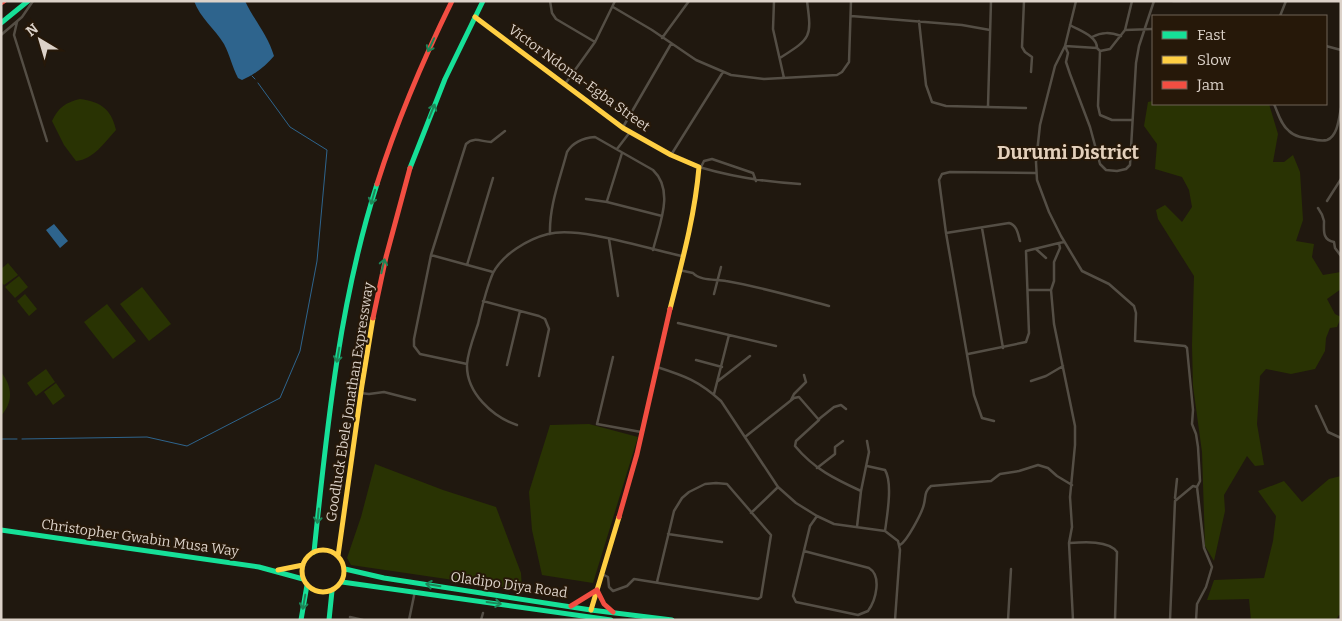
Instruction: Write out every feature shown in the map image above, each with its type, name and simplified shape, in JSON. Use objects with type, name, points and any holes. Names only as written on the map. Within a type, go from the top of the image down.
[{"type":"main road","points":[[1,23],[28,1]]},
{"type":"main road","name":"Goodluck Ebele Jonathan Expressway","points":[[314,552],[332,391],[357,255],[374,191],[392,136],[415,80],[452,1]]},
{"type":"main road","name":"Goodluck Ebele Jonathan Expressway","points":[[338,556],[360,393],[380,282],[396,213],[429,118],[484,1]]},
{"type":"main road","name":"Victor Ndoma-Egba Street","points":[[475,17],[623,128],[671,155],[700,167]]},
{"type":"main road","points":[[591,610],[632,473],[691,223],[700,167]]},
{"type":"main road","name":"Christopher Gwabin Musa Way","points":[[1,530],[276,570]]},
{"type":"main road","points":[[325,550],[338,556],[345,568],[342,582],[332,591],[318,592],[307,585],[303,579],[303,565],[306,558],[314,552],[325,550]]},
{"type":"main road","points":[[276,570],[303,565]]},
{"type":"main road","name":"Oladipo Diya Road","points":[[345,568],[384,578],[591,610],[672,620]]},
{"type":"main road","points":[[276,570],[303,579]]},
{"type":"main road","name":"Oladipo Diya Road","points":[[342,582],[611,620]]},
{"type":"main road","points":[[301,620],[307,585]]},
{"type":"main road","points":[[572,606],[597,590]]},
{"type":"main road","points":[[597,590],[604,604],[613,612]]},
{"type":"main road","points":[[328,620],[332,591]]},
{"type":"street","points":[[3,34],[18,22],[33,1]]},
{"type":"street","points":[[550,1],[552,13],[556,19],[595,42]]},
{"type":"street","points":[[565,84],[595,42],[615,1]]},
{"type":"street","points":[[662,38],[689,1]]},
{"type":"street","points":[[774,1],[772,23],[784,78]]},
{"type":"street","points":[[780,58],[799,46],[810,33],[807,1]]},
{"type":"street","points":[[613,7],[700,63],[722,72],[751,78],[784,78],[837,75],[842,72],[849,62],[851,1]]},
{"type":"street","points":[[988,106],[991,1]]},
{"type":"street","points":[[1024,1],[1022,47],[1032,57],[1031,72]]},
{"type":"street","points":[[1076,1],[1065,46],[1055,66],[1040,125],[1037,180],[1046,205],[1064,242],[1082,270],[1109,284],[1133,305],[1136,313],[1134,339],[1136,341],[1186,347],[1193,410],[1192,424],[1198,447],[1200,481],[1197,487],[1204,546],[1212,567],[1206,587],[1197,604],[1196,620]]},
{"type":"street","points":[[1065,46],[1099,50],[1110,49],[1125,30],[1132,1]]},
{"type":"street","points":[[1065,46],[1068,53],[1066,62],[1090,127],[1100,164],[1106,170],[1117,171],[1126,169],[1130,165],[1136,63],[1139,46],[1154,1]]},
{"type":"street","points":[[1173,1],[1190,1]]},
{"type":"street","points":[[1280,15],[1286,1]]},
{"type":"street","points":[[851,16],[919,21],[990,30]]},
{"type":"street","points":[[919,21],[926,85],[932,102],[946,106],[1026,108]]},
{"type":"street","points":[[18,22],[14,36],[47,141]]},
{"type":"street","points":[[1070,25],[1092,37],[1097,43],[1099,50],[1098,106],[1100,115],[1112,120],[1132,120]]},
{"type":"street","points":[[1125,30],[1152,29]]},
{"type":"street","points":[[1092,37],[1109,32],[1121,36]]},
{"type":"street","points":[[3,34],[14,36]]},
{"type":"street","points":[[623,128],[671,44]]},
{"type":"street","points":[[1327,46],[1341,50]]},
{"type":"street","points":[[671,155],[722,72]]},
{"type":"street","points":[[1274,105],[1284,125],[1290,132],[1302,138],[1324,140],[1329,139],[1334,133],[1341,107]]},
{"type":"street","points":[[467,364],[420,354],[414,346],[414,339],[432,255],[466,144],[469,141],[479,139],[490,142],[505,131]]},
{"type":"street","points":[[617,149],[630,132]]},
{"type":"street","points":[[550,234],[553,205],[569,149],[578,141],[595,137],[653,170],[661,178],[665,194],[662,216],[653,250]]},
{"type":"street","points":[[607,202],[622,152]]},
{"type":"street","points":[[756,181],[753,173],[712,159],[704,161],[700,167],[729,176],[756,181],[800,184]]},
{"type":"street","points":[[994,421],[982,418],[974,395],[946,233],[940,180],[943,173],[961,171],[1036,173]]},
{"type":"street","points":[[467,265],[493,178]]},
{"type":"street","points":[[1327,201],[1341,180]]},
{"type":"street","points":[[586,199],[607,202],[662,216]]},
{"type":"street","points":[[1318,208],[1323,218],[1326,238],[1334,242],[1335,248],[1341,256]]},
{"type":"street","points":[[946,233],[1012,224],[1016,228],[1020,241]]},
{"type":"street","points":[[982,228],[1003,348]]},
{"type":"street","points":[[517,425],[490,411],[472,384],[467,364],[484,300],[494,272],[509,254],[534,239],[550,234],[579,234],[682,256]]},
{"type":"street","points":[[609,239],[618,296]]},
{"type":"street","points":[[968,354],[1024,344],[1027,341],[1029,333],[1026,251],[1064,242]]},
{"type":"street","points":[[1058,243],[1060,248],[1054,262],[1054,280],[1051,290],[1054,324],[1075,426],[1070,496],[1072,526],[1069,544],[1073,620]]},
{"type":"street","points":[[1035,249],[1046,258]]},
{"type":"street","points":[[432,255],[494,272]]},
{"type":"street","points":[[714,294],[721,267]]},
{"type":"street","points":[[679,270],[692,273],[701,278],[718,279],[829,306]]},
{"type":"street","points":[[1028,290],[1051,290]]},
{"type":"street","points":[[484,300],[545,319],[549,329],[539,376]]},
{"type":"street","points":[[507,365],[520,310]]},
{"type":"street","points":[[678,323],[776,346]]},
{"type":"street","points":[[714,394],[729,335]]},
{"type":"street","points":[[717,382],[750,356]]},
{"type":"street","points":[[613,357],[597,424],[641,432]]},
{"type":"street","points":[[696,360],[722,367]]},
{"type":"street","points":[[1031,381],[1046,376],[1063,366]]},
{"type":"street","points":[[657,367],[688,377],[714,394],[721,401],[778,487],[796,502],[817,516],[834,524],[885,531],[894,536],[900,545],[895,620]]},
{"type":"street","points":[[790,401],[806,382],[804,375]]},
{"type":"street","points":[[360,393],[384,392],[415,400]]},
{"type":"street","points":[[745,437],[797,397],[801,398],[819,419]]},
{"type":"street","points":[[846,409],[841,405],[837,406],[819,419],[796,441],[795,445],[817,468],[861,491]]},
{"type":"street","points":[[1316,406],[1328,432],[1341,438]]},
{"type":"street","points":[[817,468],[835,454],[836,447],[843,441]]},
{"type":"street","points":[[857,527],[861,491],[869,452],[867,441]]},
{"type":"street","points":[[900,545],[922,510],[926,492],[931,486],[991,481],[1000,474],[1019,472],[1038,465],[1048,468],[1072,486]]},
{"type":"street","points":[[867,466],[885,470],[889,476],[885,531]]},
{"type":"street","points":[[1170,620],[1177,479]]},
{"type":"street","points":[[602,574],[608,577],[609,587],[613,591],[628,585],[634,579],[760,599],[771,535],[727,484],[705,484],[682,498],[674,512],[657,582]]},
{"type":"street","points":[[1175,500],[1193,486],[1197,487]]},
{"type":"street","points":[[751,513],[778,487]]},
{"type":"street","points":[[804,551],[872,570],[877,580],[872,603],[868,611],[858,615],[794,600],[793,596],[810,526],[817,516]]},
{"type":"street","points":[[668,534],[722,542]]},
{"type":"street","points":[[1069,544],[1111,546],[1117,552],[1116,620]]},
{"type":"street","points":[[1008,620],[1011,569]]},
{"type":"street","points":[[409,620],[415,591]]},
{"type":"street","points":[[589,616],[591,610]]},
{"type":"street","points":[[481,620],[483,613]]},
{"type":"street","points":[[350,618],[363,620]]},
{"type":"green space","points":[[80,99],[104,107],[111,116],[116,130],[93,154],[76,161],[64,145],[52,121],[63,106]]},
{"type":"green space","points":[[1152,101],[1152,105],[1269,105],[1278,134],[1273,162],[1284,162],[1293,155],[1300,172],[1303,220],[1296,241],[1314,244],[1312,257],[1323,275],[1341,272],[1341,289],[1327,299],[1335,314],[1341,317],[1337,327],[1330,328],[1326,338],[1325,351],[1315,369],[1291,374],[1266,369],[1260,376],[1257,424],[1264,465],[1255,466],[1247,456],[1224,495],[1225,511],[1214,561],[1205,546],[1202,452],[1193,386],[1194,276],[1158,219],[1156,210],[1165,205],[1182,222],[1192,207],[1189,190],[1182,177],[1155,169],[1157,144],[1144,126],[1148,102]]},
{"type":"green space","points":[[8,263],[18,275],[4,285],[1,282],[1,269]]},
{"type":"green space","points":[[19,276],[28,287],[15,298],[5,287]]},
{"type":"green space","points":[[142,287],[171,324],[149,341],[120,304]]},
{"type":"green space","points":[[25,294],[37,309],[29,316],[17,301]]},
{"type":"green space","points":[[107,304],[136,341],[113,359],[84,322]]},
{"type":"green space","points":[[46,369],[55,382],[36,396],[27,383]]},
{"type":"green space","points":[[1,372],[9,388],[10,399],[1,416]]},
{"type":"green space","points":[[56,383],[65,396],[53,405],[44,392]]},
{"type":"green space","points":[[589,424],[638,437],[593,583],[542,575],[532,530],[529,492],[550,425]]},
{"type":"green space","points":[[375,464],[443,490],[496,507],[521,573],[522,590],[351,565],[347,558],[361,517]]},
{"type":"green space","points":[[1341,476],[1341,615],[1336,620],[1251,620],[1249,599],[1207,600],[1214,580],[1264,578],[1273,541],[1276,516],[1258,491],[1284,481],[1302,502],[1329,479]]},
{"type":"water","points":[[194,1],[245,1],[268,41],[274,56],[264,67],[251,76],[242,80],[238,78],[224,44],[200,13]]},
{"type":"water","points":[[54,224],[68,241],[60,248],[46,230]]},
{"type":"waterway","points":[[252,76],[255,79]]},
{"type":"waterway","points":[[22,439],[147,437],[187,446],[280,398],[300,351],[317,261],[327,150],[290,127],[258,83]]},
{"type":"waterway","points":[[1,439],[17,439]]},
{"type":"traffic: fast","points":[[1,23],[28,1]]},
{"type":"traffic: fast","points":[[410,168],[445,79],[483,1]]},
{"type":"traffic: fast","points":[[314,552],[336,366],[353,274],[377,184]]},
{"type":"traffic: fast","points":[[1,530],[259,567],[303,579]]},
{"type":"traffic: fast","points":[[345,569],[384,578],[591,610],[672,620]]},
{"type":"traffic: fast","points":[[342,582],[611,620]]},
{"type":"traffic: fast","points":[[301,620],[307,585]]},
{"type":"traffic: fast","points":[[329,620],[332,591]]},
{"type":"traffic: slow","points":[[475,17],[623,128],[671,155],[699,167],[691,221],[670,309]]},
{"type":"traffic: slow","points":[[338,556],[373,318]]},
{"type":"traffic: slow","points":[[591,610],[619,517]]},
{"type":"traffic: slow","points":[[327,550],[335,553],[341,559],[344,571],[341,583],[335,589],[319,592],[311,589],[305,583],[302,567],[305,559],[311,553],[327,550]]},
{"type":"traffic: slow","points":[[278,570],[303,565]]},
{"type":"traffic: jam","points":[[377,184],[411,91],[452,1]]},
{"type":"traffic: jam","points":[[373,318],[386,257],[410,168]]},
{"type":"traffic: jam","points":[[619,517],[637,454],[670,309]]},
{"type":"traffic: jam","points":[[571,606],[597,590],[604,604],[613,612]]},
{"type":"district","name":"Durumi District","points":[[1068,152]]}]
